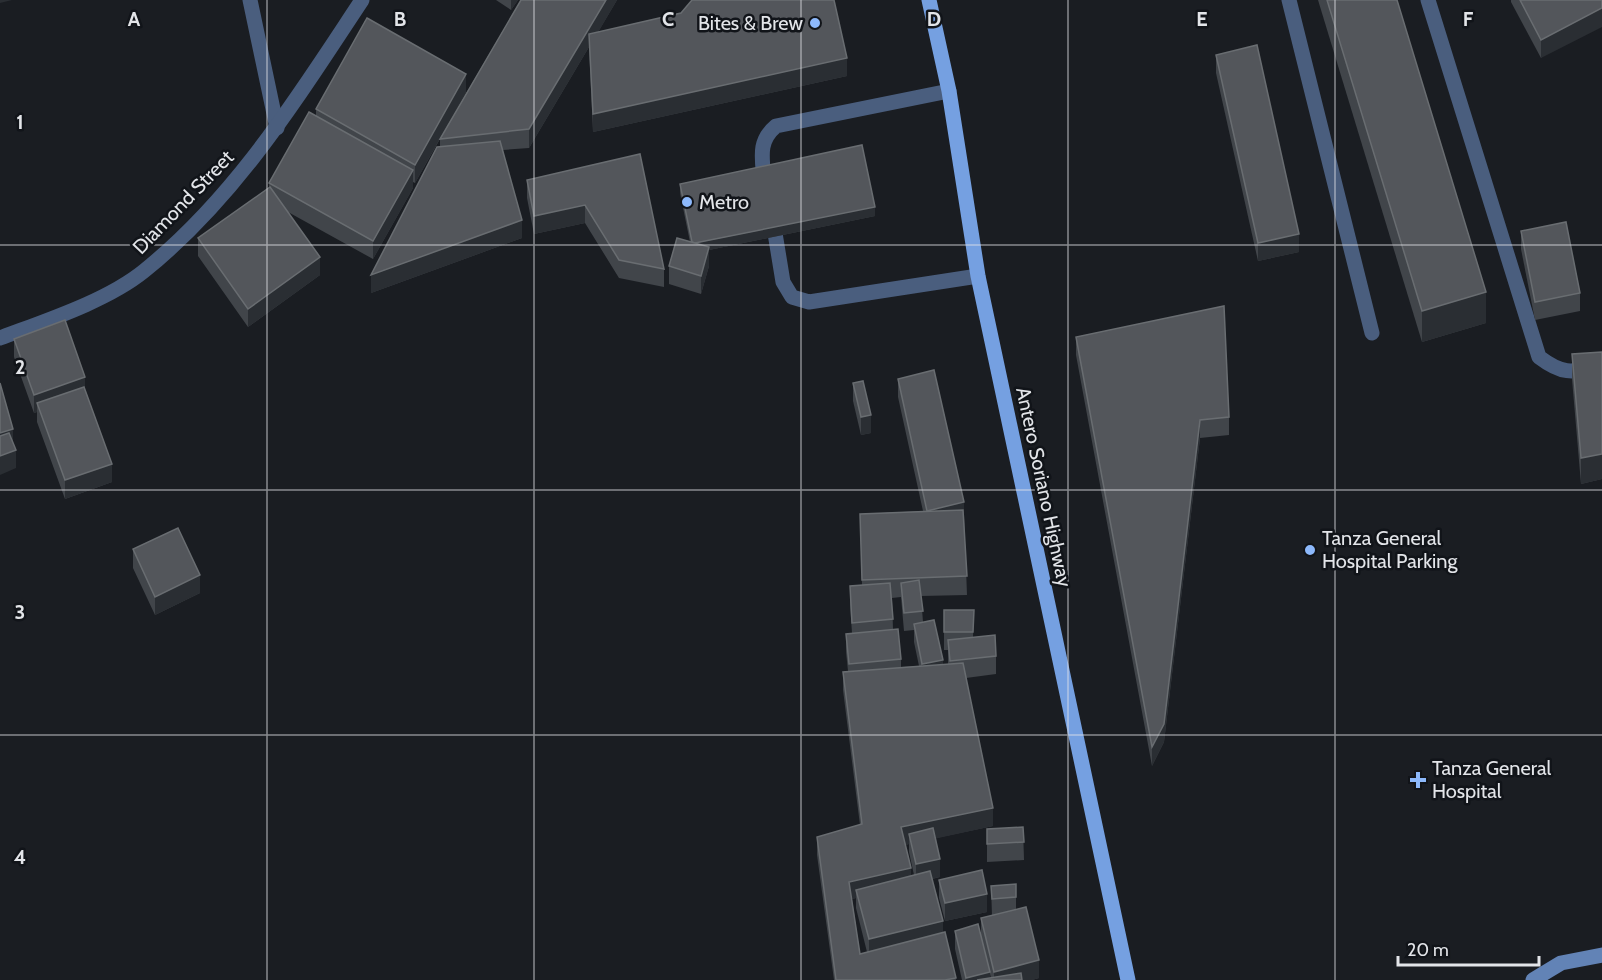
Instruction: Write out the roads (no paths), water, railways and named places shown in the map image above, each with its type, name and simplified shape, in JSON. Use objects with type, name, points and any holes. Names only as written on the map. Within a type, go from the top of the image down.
[{"type":"main road","name":"Antero Soriano Highway","points":[[932,1],[949,91],[978,276],[1128,980]]},
{"type":"street","points":[[250,0],[277,128]]},
{"type":"street","name":"Diamond Street","points":[[0,338],[81,307],[143,272],[237,181],[277,128],[362,0]]},
{"type":"street","points":[[1289,0],[1372,333]]},
{"type":"street","points":[[1428,0],[1539,357],[1552,367],[1568,373],[1602,366]]},
{"type":"street","points":[[764,179],[761,146],[766,134],[776,126],[949,91]]},
{"type":"street","points":[[774,227],[783,282],[792,297],[809,302],[978,276]]},
{"type":"street","points":[[1533,980],[1561,963],[1602,955]]},
{"type":"place","name":"Bites & Brew","points":[[815,23]]},
{"type":"place","name":"Metro","points":[[687,202]]},
{"type":"place","name":"Tanza General Hospital Parking","points":[[1310,550]]},
{"type":"place","name":"Tanza General Hospital","points":[[1418,780]]}]
